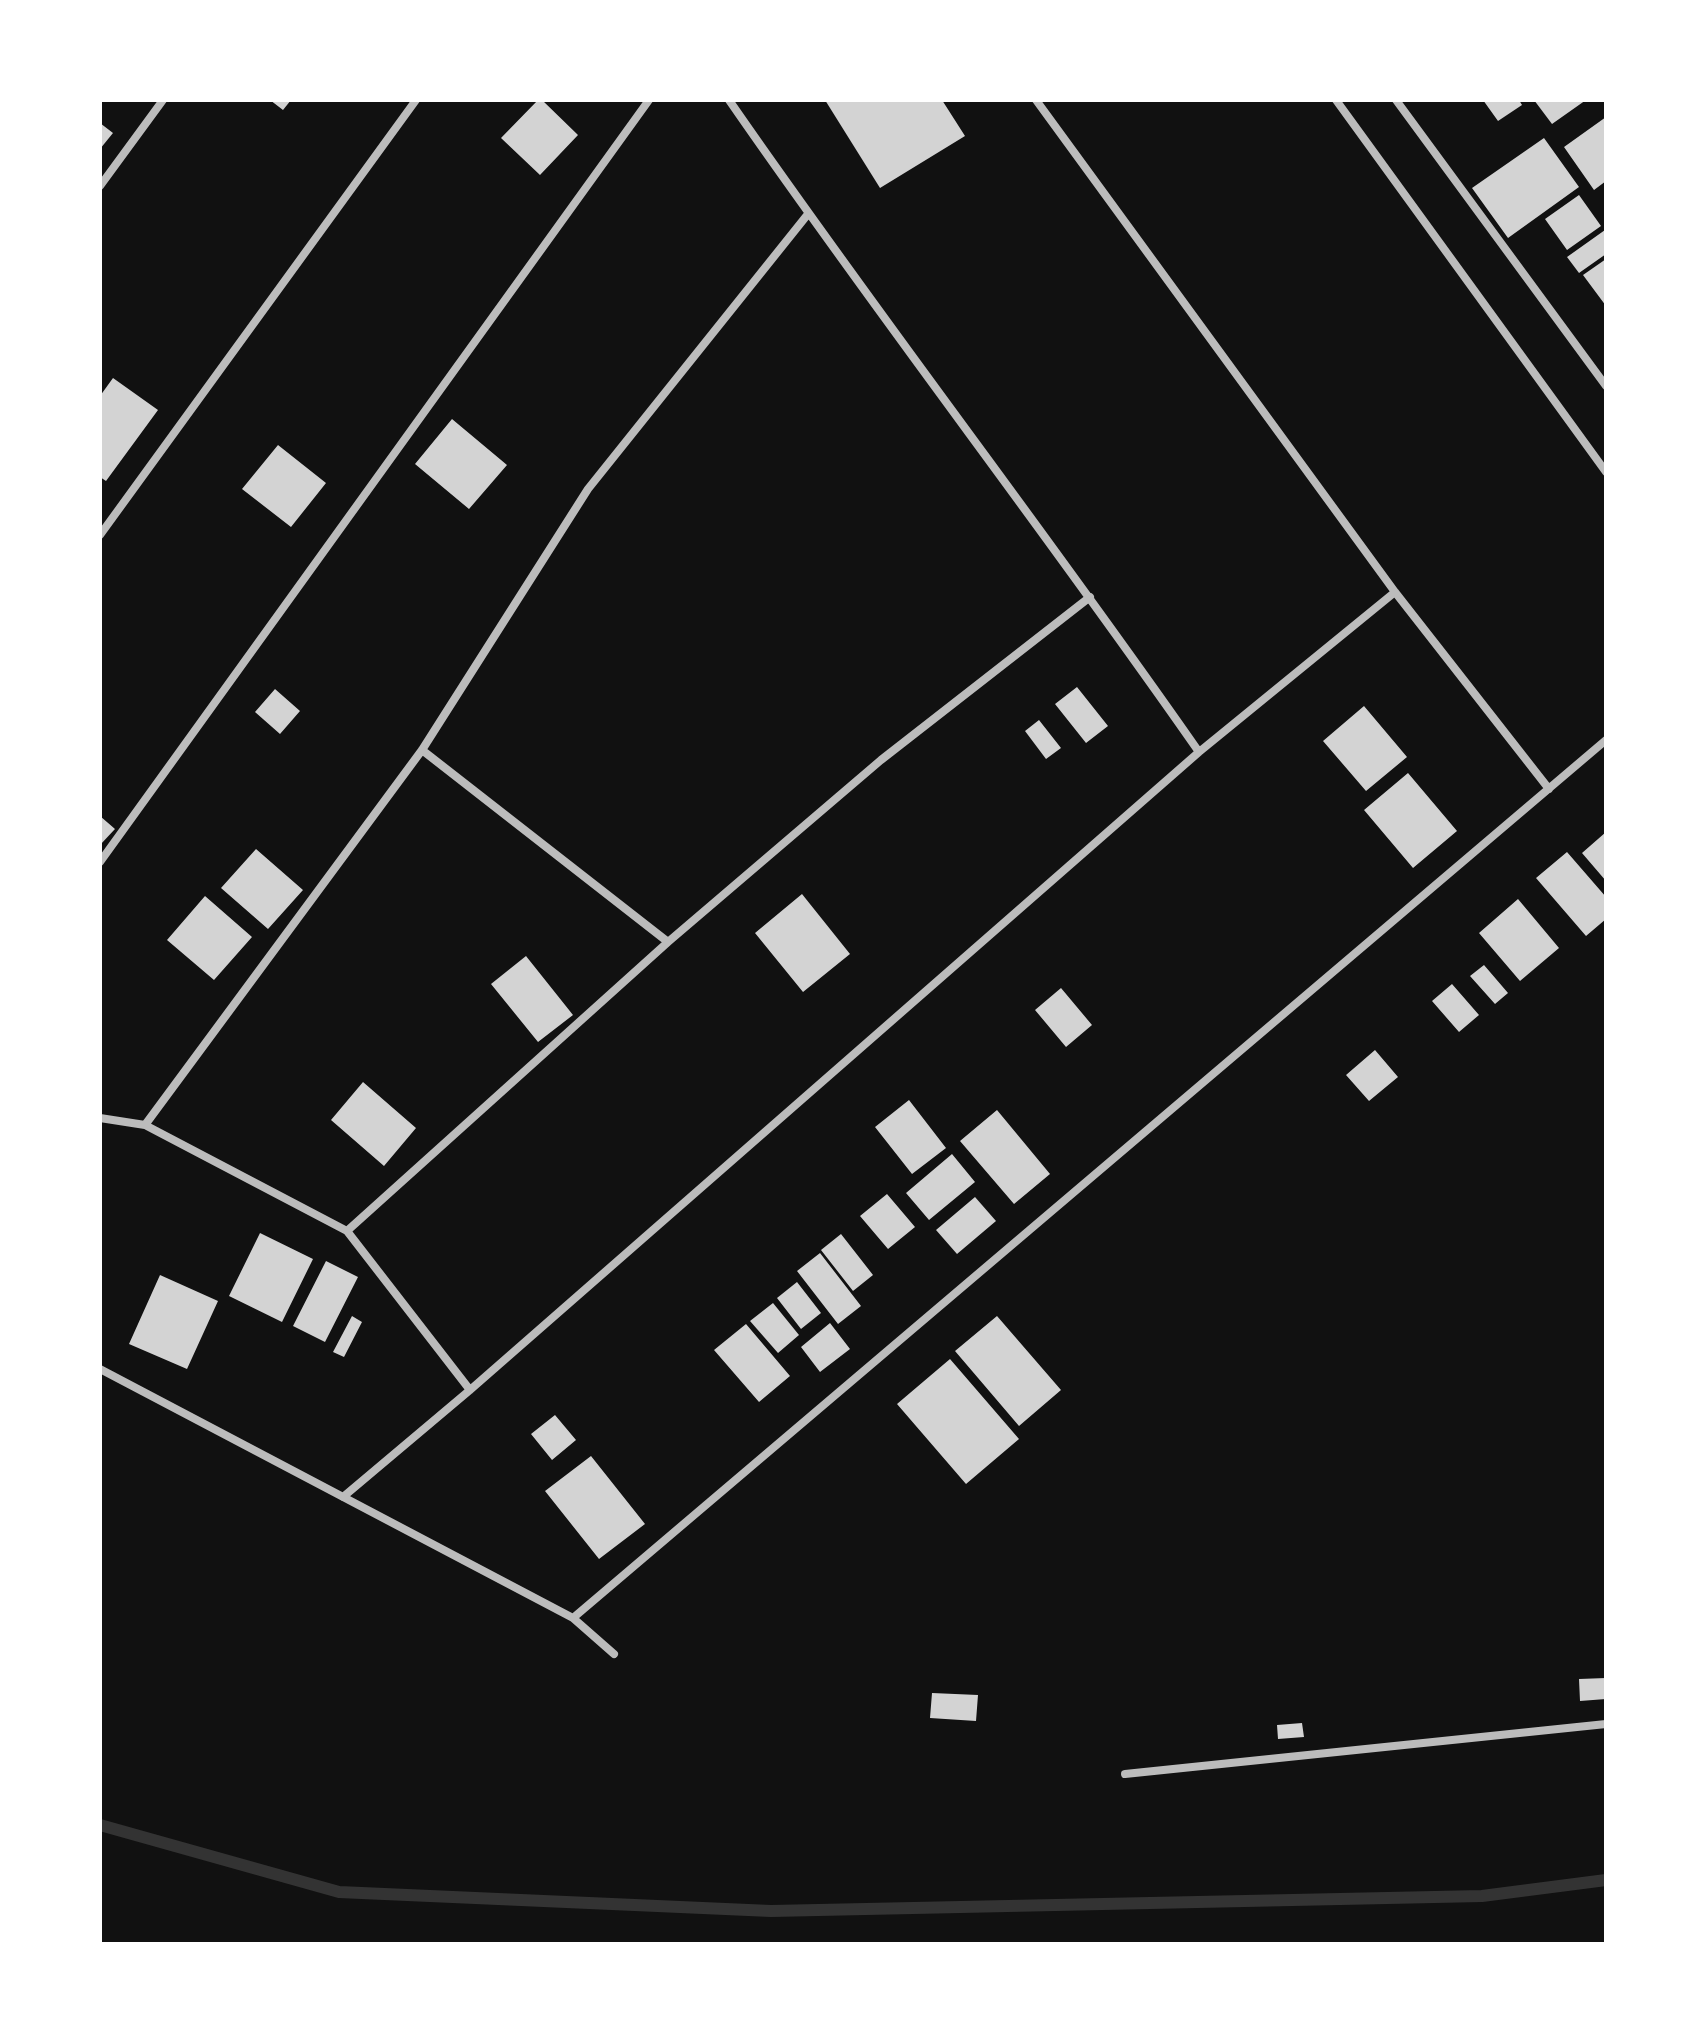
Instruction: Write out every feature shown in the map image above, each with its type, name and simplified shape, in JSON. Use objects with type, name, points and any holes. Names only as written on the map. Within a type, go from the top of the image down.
[{"type":"street","points":[[100,186],[163,100]]},
{"type":"street","points":[[100,535],[416,100]]},
{"type":"street","points":[[100,862],[649,100]]},
{"type":"street","points":[[729,100],[808,214],[1090,597],[1199,752]]},
{"type":"street","points":[[1036,100],[1395,592],[1549,789]]},
{"type":"street","points":[[1336,100],[1606,472]]},
{"type":"street","points":[[1396,100],[1606,386]]},
{"type":"street","points":[[145,1125],[422,750],[588,489],[808,214]]},
{"type":"street","points":[[343,1497],[470,1390],[1199,752],[1395,592]]},
{"type":"street","points":[[347,1231],[668,942],[881,760],[1090,597]]},
{"type":"street","points":[[573,1618],[1606,740]]},
{"type":"street","points":[[422,750],[668,942]]},
{"type":"street","points":[[100,1118],[145,1125],[347,1231],[470,1390]]},
{"type":"street","points":[[100,1369],[573,1618],[614,1654]]},
{"type":"street","points":[[1125,1774],[1606,1724]]},
{"type":"building","points":[[270,100],[291,100],[283,110]]},
{"type":"building","points":[[538,100],[542,100],[578,135],[540,175],[501,138]]},
{"type":"building","points":[[825,100],[942,100],[965,136],[880,188]]},
{"type":"building","points":[[1483,100],[1519,100],[1522,105],[1498,121]]},
{"type":"building","points":[[1534,100],[1586,100],[1552,124]]},
{"type":"building","points":[[1606,117],[1606,181],[1594,190],[1564,147]]},
{"type":"building","points":[[100,123],[113,133],[100,149]]},
{"type":"building","points":[[1544,138],[1579,187],[1508,238],[1472,188]]},
{"type":"building","points":[[1579,195],[1601,226],[1567,250],[1545,219]]},
{"type":"building","points":[[1605,230],[1606,254],[1579,273],[1567,257]]},
{"type":"building","points":[[1606,259],[1606,306],[1583,275]]},
{"type":"building","points":[[113,378],[158,410],[106,481],[100,477],[100,396]]},
{"type":"building","points":[[452,419],[507,465],[469,509],[415,464]]},
{"type":"building","points":[[278,445],[326,483],[291,527],[242,489]]},
{"type":"building","points":[[1077,687],[1108,726],[1086,743],[1055,704]]},
{"type":"building","points":[[275,689],[300,711],[280,734],[255,712]]},
{"type":"building","points":[[1364,706],[1407,757],[1366,791],[1323,741]]},
{"type":"building","points":[[1039,720],[1061,748],[1046,759],[1025,731]]},
{"type":"building","points":[[1408,773],[1457,831],[1413,868],[1364,810]]},
{"type":"building","points":[[100,816],[115,829],[100,845]]},
{"type":"building","points":[[1606,832],[1606,881],[1582,853]]},
{"type":"building","points":[[256,849],[303,890],[268,929],[221,888]]},
{"type":"building","points":[[1567,852],[1606,897],[1606,919],[1586,936],[1536,878]]},
{"type":"building","points":[[802,894],[850,954],[803,992],[755,933]]},
{"type":"building","points":[[205,896],[252,937],[214,980],[167,940]]},
{"type":"building","points":[[1518,899],[1559,948],[1520,981],[1479,933]]},
{"type":"building","points":[[526,956],[573,1015],[538,1042],[491,984]]},
{"type":"building","points":[[1484,965],[1508,993],[1495,1004],[1470,976]]},
{"type":"building","points":[[1452,984],[1479,1015],[1459,1032],[1432,1001]]},
{"type":"building","points":[[1061,988],[1092,1025],[1066,1047],[1035,1010]]},
{"type":"building","points":[[1375,1050],[1398,1077],[1369,1101],[1346,1075]]},
{"type":"building","points":[[363,1082],[416,1128],[384,1166],[331,1120]]},
{"type":"building","points":[[909,1100],[946,1148],[912,1174],[875,1127]]},
{"type":"building","points":[[997,1110],[1050,1174],[1014,1204],[960,1141]]},
{"type":"building","points":[[952,1154],[975,1182],[929,1220],[906,1193]]},
{"type":"building","points":[[887,1194],[915,1227],[888,1249],[860,1216]]},
{"type":"building","points":[[975,1197],[996,1221],[957,1254],[936,1230]]},
{"type":"building","points":[[260,1233],[313,1259],[282,1322],[229,1296]]},
{"type":"building","points":[[841,1234],[873,1275],[853,1291],[821,1250]]},
{"type":"building","points":[[820,1253],[861,1306],[838,1324],[797,1271]]},
{"type":"building","points":[[326,1261],[358,1277],[325,1342],[293,1326]]},
{"type":"building","points":[[160,1275],[218,1301],[187,1369],[129,1344]]},
{"type":"building","points":[[797,1282],[821,1313],[801,1329],[777,1298]]},
{"type":"building","points":[[773,1303],[799,1335],[778,1353],[750,1321]]},
{"type":"building","points":[[352,1316],[362,1322],[344,1357],[333,1352]]},
{"type":"building","points":[[997,1316],[1061,1390],[1019,1426],[955,1351]]},
{"type":"building","points":[[830,1323],[850,1349],[820,1372],[801,1347]]},
{"type":"building","points":[[746,1324],[790,1376],[759,1402],[714,1350]]},
{"type":"building","points":[[950,1359],[1019,1439],[966,1484],[897,1404]]},
{"type":"building","points":[[555,1415],[576,1440],[552,1460],[531,1434]]},
{"type":"building","points":[[591,1456],[645,1524],[599,1559],[545,1491]]},
{"type":"building","points":[[1606,1678],[1606,1699],[1580,1701],[1579,1679]]},
{"type":"building","points":[[932,1693],[978,1695],[976,1721],[930,1718]]},
{"type":"building","points":[[1302,1723],[1304,1737],[1278,1739],[1277,1725]]},
{"type":"waterway","points":[[100,1825],[339,1892],[771,1911],[1482,1896],[1606,1880]]}]
